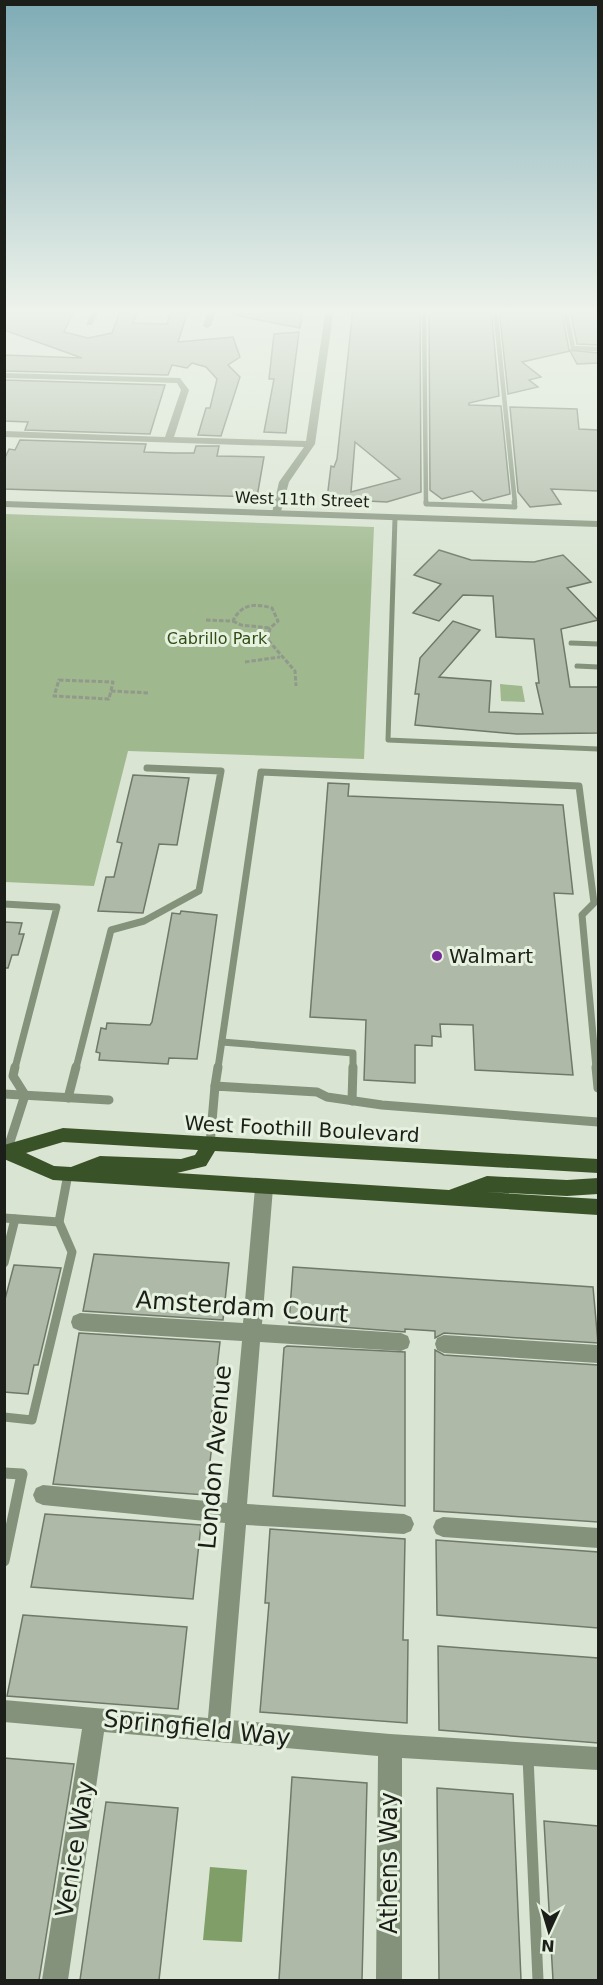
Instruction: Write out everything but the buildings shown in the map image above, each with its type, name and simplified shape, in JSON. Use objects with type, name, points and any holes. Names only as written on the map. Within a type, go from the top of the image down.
[{"type":"main road","name":"West Foothill Boulevard","points":[[5,1152],[63,1135],[598,1166]]},
{"type":"main road","points":[[68,1174],[100,1163],[181,1166],[200,1161],[210,1145]]},
{"type":"main road","points":[[5,1152],[53,1173],[264,1188],[598,1206]]},
{"type":"main road","points":[[445,1198],[487,1184],[567,1188],[598,1186]]},
{"type":"street","points":[[169,439],[181,401]]},
{"type":"street","points":[[278,513],[284,482],[310,444],[316,401]]},
{"type":"street","points":[[4,434],[310,444]]},
{"type":"street","name":"West 11th Street","points":[[4,504],[598,524]]},
{"type":"street","name":"London Avenue","points":[[218,1731],[264,1188]]},
{"type":"street","name":"Amsterdam Court","points":[[80,1322],[401,1342]]},
{"type":"street","points":[[444,1344],[598,1354]]},
{"type":"street","points":[[43,1495],[236,1514],[404,1524]]},
{"type":"street","points":[[443,1527],[598,1538]]},
{"type":"street","name":"Springfield Way","points":[[4,1711],[390,1746],[598,1760]]},
{"type":"street","name":"Venice Way","points":[[55,1980],[95,1718]]},
{"type":"street","name":"Athens Way","points":[[389,1980],[390,1746]]},
{"type":"lane","points":[[425,401],[426,504],[515,507],[504,401]]},
{"type":"lane","points":[[477,506],[478,520]]},
{"type":"lane","points":[[394,518],[388,740],[598,749]]},
{"type":"lane","points":[[571,643],[598,644]]},
{"type":"lane","points":[[577,666],[598,668]]},
{"type":"lane","points":[[68,1098],[111,930],[144,921],[180,899],[199,891],[221,771],[147,768]]},
{"type":"lane","points":[[210,1145],[215,1086],[261,772],[579,786],[594,903],[582,915],[598,1088]]},
{"type":"lane","points":[[4,904],[57,907],[13,1076],[25,1095]]},
{"type":"lane","points":[[222,1042],[353,1053],[352,1101]]},
{"type":"lane","points":[[215,1086],[317,1092],[327,1097],[352,1101],[598,1122]]},
{"type":"lane","points":[[4,1094],[109,1100]]},
{"type":"lane","points":[[5,1152],[25,1095]]},
{"type":"lane","points":[[4,1417],[32,1420],[72,1252],[58,1222],[68,1174]]},
{"type":"lane","points":[[4,1218],[58,1222]]},
{"type":"lane","points":[[4,1263],[15,1219]]},
{"type":"lane","points":[[4,1473],[22,1474],[4,1561]]},
{"type":"lane","points":[[528,1755],[538,1980]]},
{"type":"path","points":[[233,621],[239,609],[258,604],[272,608],[278,621],[270,628],[268,640],[295,671],[296,686]]},
{"type":"path","points":[[206,620],[233,621],[241,625],[270,628]]},
{"type":"path","points":[[275,624],[282,627]]},
{"type":"path","points":[[245,662],[281,657]]},
{"type":"path","points":[[59,680],[113,682],[111,691],[109,699],[54,696],[59,680]]},
{"type":"path","points":[[111,691],[148,693]]},
{"type":"green space","name":"Cabrillo Park","points":[[5,514],[374,527],[364,759],[128,751],[94,886],[5,882]]},
{"type":"green space","points":[[500,684],[522,686],[525,702],[501,701]]},
{"type":"shaded area","points":[[210,1867],[247,1870],[242,1942],[203,1940]]},
{"type":"place","name":"Walmart","points":[[437,956]]}]
